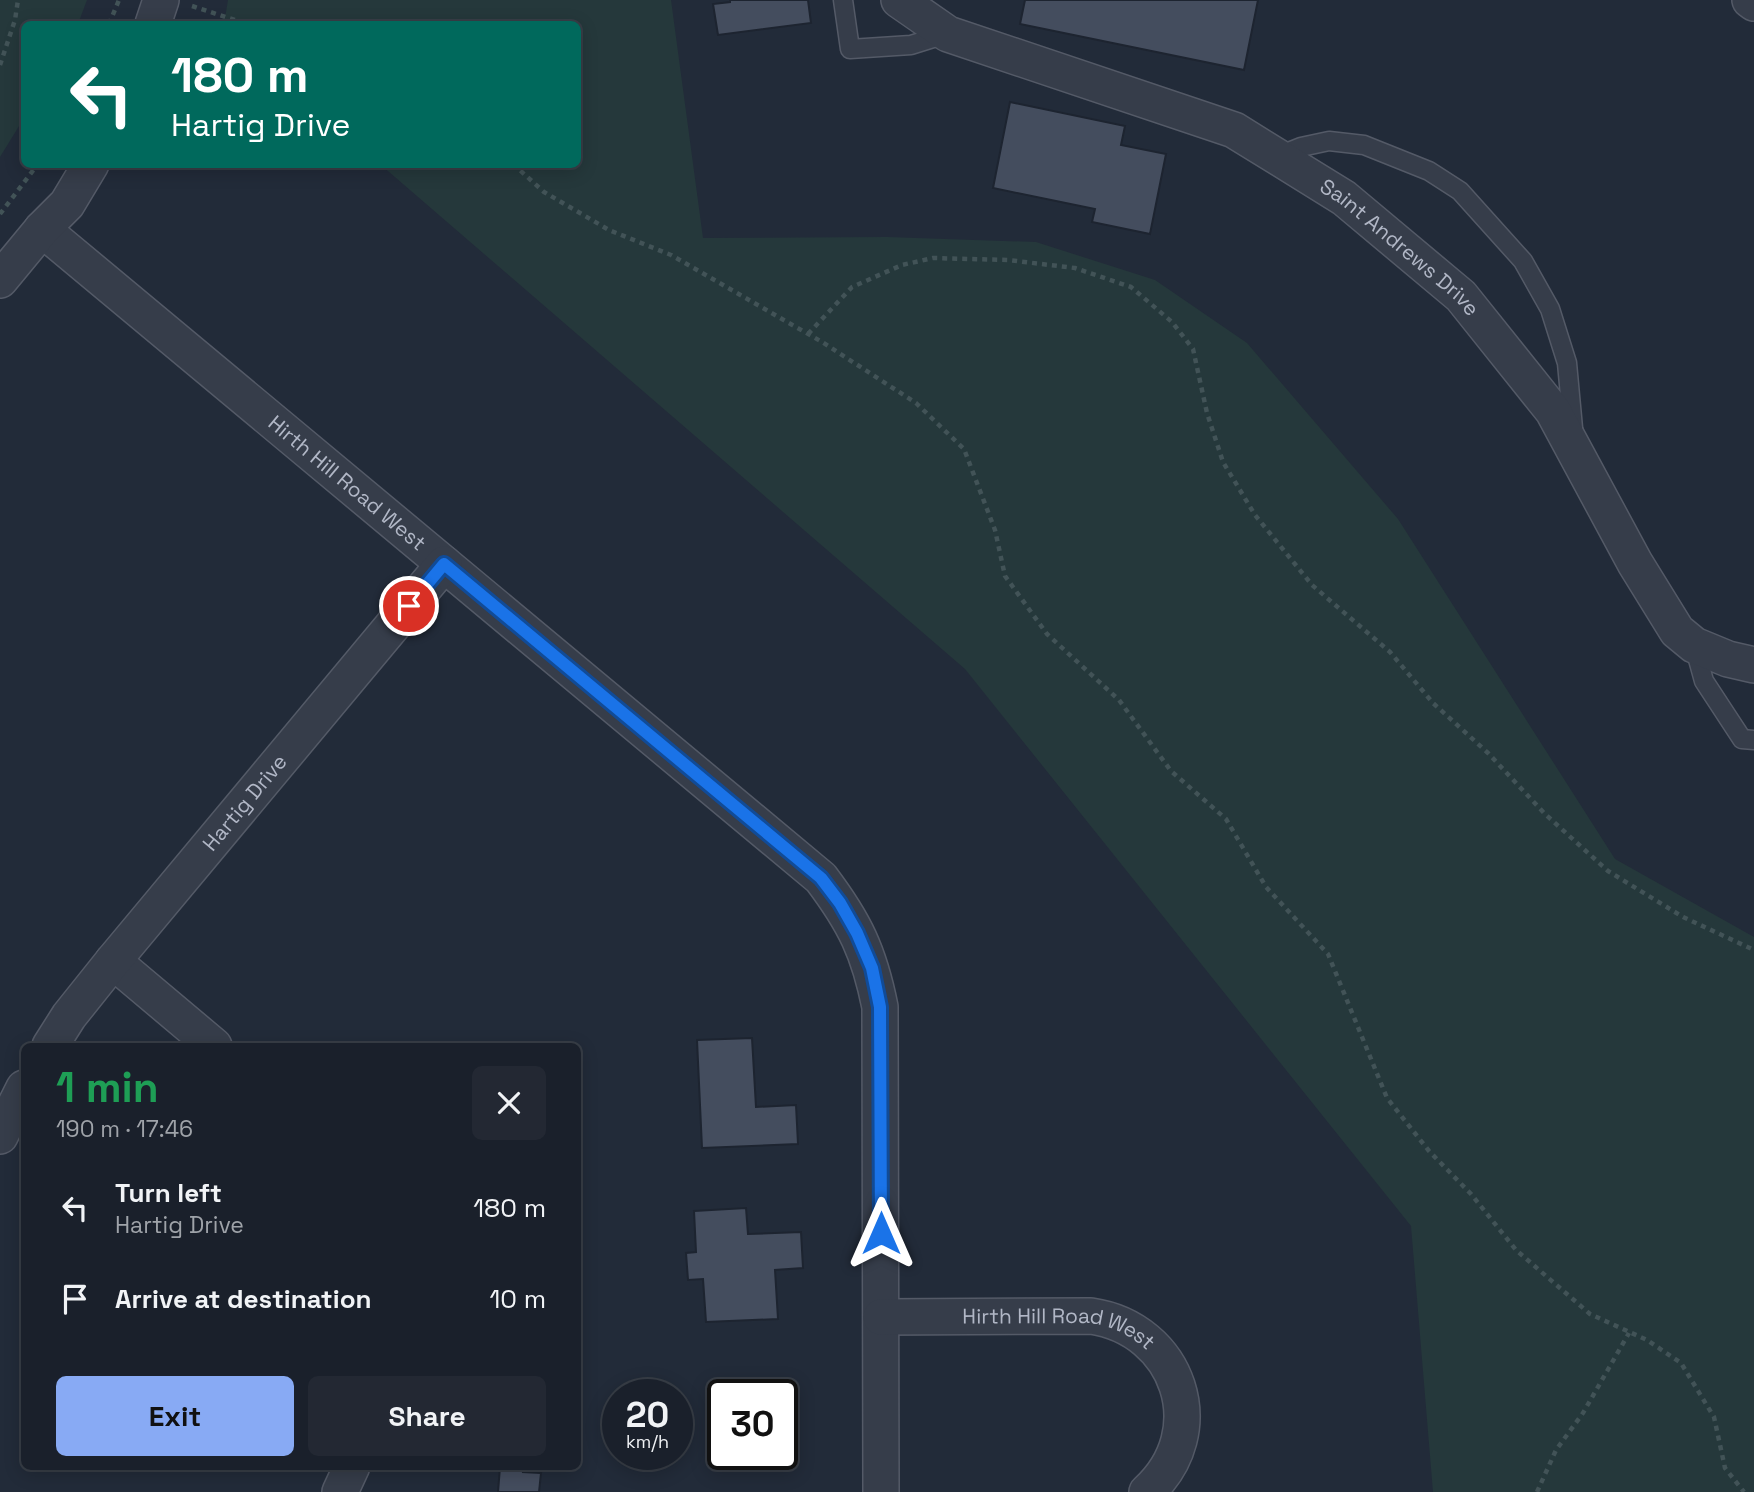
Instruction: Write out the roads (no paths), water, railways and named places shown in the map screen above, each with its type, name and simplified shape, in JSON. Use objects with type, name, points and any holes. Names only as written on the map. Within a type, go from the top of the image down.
[{"type":"street","name":"Saint Andrews Drive","points":[[899,0],[948,33],[1234,130],[1344,198],[1461,296],[1553,411],[1635,563],[1677,631],[1693,645],[1754,666]]},
{"type":"street","points":[[156,21],[175,3]]},
{"type":"street","points":[[0,279],[67,204],[90,168]]},
{"type":"street","name":"Hirth Hill Road West","points":[[42,229],[821,878],[840,903],[857,933],[872,968],[880,1007],[881,1331],[1073,1315],[1106,1318],[1138,1333],[1151,1343],[1174,1379],[1183,1417],[1181,1434],[1171,1465],[1147,1492]]},
{"type":"street","name":"Hartig Drive","points":[[52,1043],[69,1016],[113,961],[444,564]]},
{"type":"street","points":[[113,961],[210,1043]]},
{"type":"street","points":[[0,1136],[21,1094]]},
{"type":"street","points":[[881,1331],[881,1492]]},
{"type":"street","points":[[340,1492],[350,1470]]},
{"type":"lane","points":[[843,0],[850,49],[911,45],[948,33]]},
{"type":"lane","points":[[1276,157],[1301,147],[1329,141],[1364,145],[1429,171],[1460,191],[1523,261],[1550,309],[1566,363],[1575,449]]},
{"type":"lane","points":[[1693,645],[1704,681],[1742,739],[1754,740]]}]
